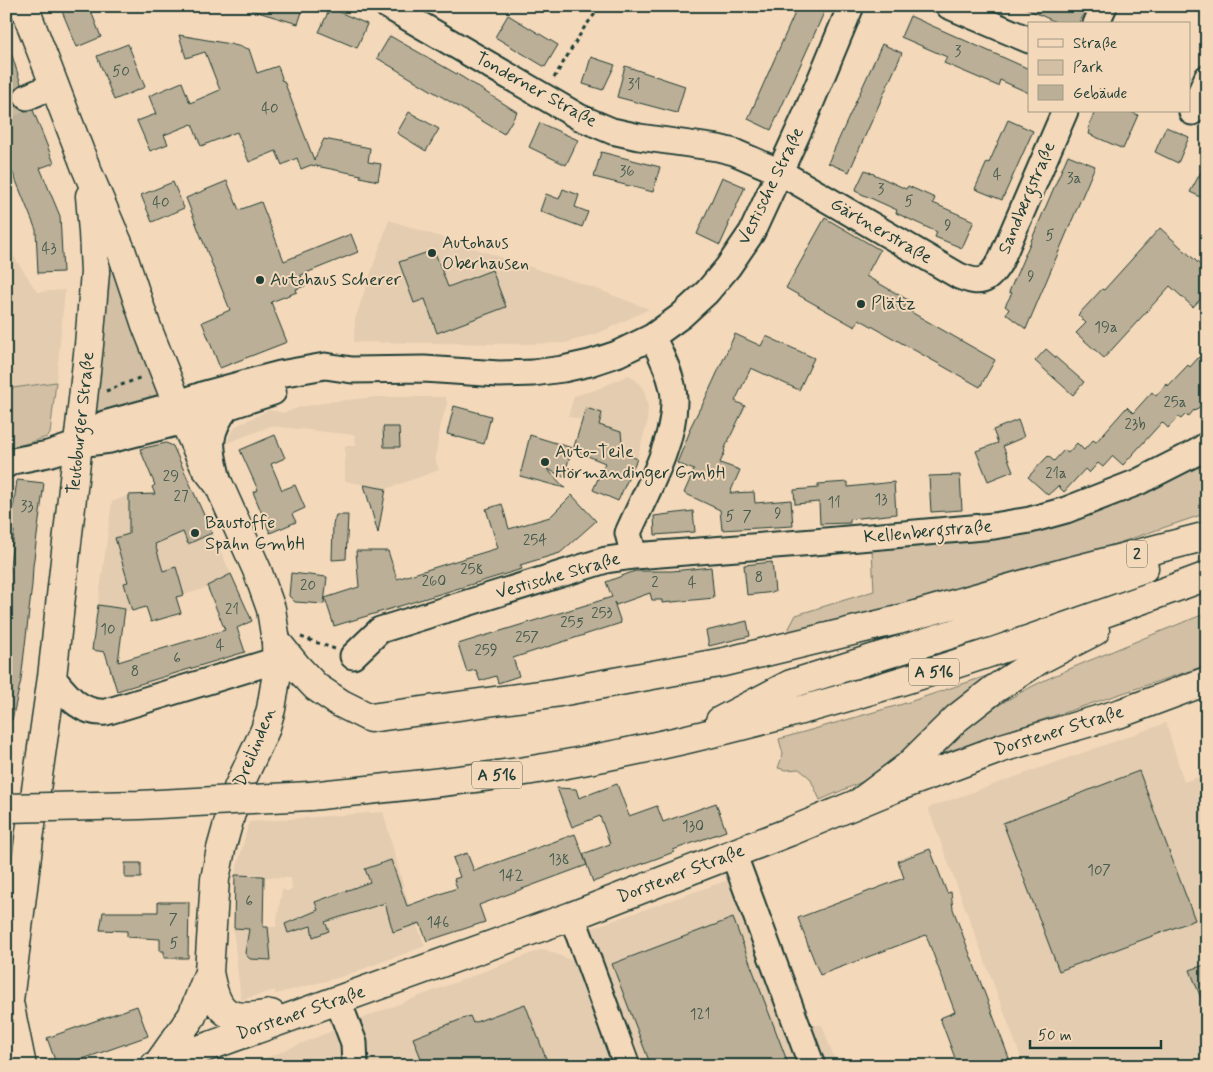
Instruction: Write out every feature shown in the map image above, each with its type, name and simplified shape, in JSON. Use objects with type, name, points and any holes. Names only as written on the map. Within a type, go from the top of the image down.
[{"type":"main road","name":"Teutoburger Straße","points":[[24,6],[86,168],[121,250],[146,325],[180,413]]},
{"type":"main road","name":"Teutoburger Straße","points":[[22,1066],[8,1016],[12,929],[29,839],[52,677],[93,313],[94,232],[86,168]]},
{"type":"main road","name":"Dreilinden","points":[[156,1065],[192,1016],[209,972],[215,879],[221,849],[238,788],[267,723],[276,687],[276,643],[271,609],[257,570],[219,485],[205,467],[180,413]]},
{"type":"main road","name":"2","points":[[276,643],[316,686],[340,704],[370,718],[545,694],[724,662],[898,620],[1067,572],[1207,536]]},
{"type":"main road","name":"A 516","points":[[683,740],[791,684],[984,624],[1113,580],[1207,544]]},
{"type":"main road","name":"A 516","points":[[6,808],[149,804],[310,796],[421,785],[532,770],[683,740],[797,712],[897,683],[993,652],[1207,576]]},
{"type":"main road","points":[[863,800],[907,767],[957,718],[993,690],[1039,660],[1180,586]]},
{"type":"main road","name":"Dorstener Straße","points":[[156,1065],[572,916],[863,800],[1002,748],[1121,713],[1207,682]]},
{"type":"main road","name":"Dreilinden","points":[[209,972],[216,1000],[227,1013],[238,1017],[251,1017],[338,1001]]},
{"type":"street","name":"Tonderner Straße","points":[[388,6],[579,117],[612,131],[639,137],[718,148],[734,152],[780,172]]},
{"type":"street","name":"Vestische Straße","points":[[180,413],[205,394],[280,374],[324,366],[352,370],[435,370],[499,374],[533,373],[590,363],[617,354],[652,337],[681,316],[707,292],[728,267],[752,232],[804,119],[851,6]]},
{"type":"street","points":[[949,6],[1028,40]]},
{"type":"street","points":[[1097,22],[1104,6]]},
{"type":"street","points":[[1196,114],[1207,78]]},
{"type":"street","points":[[27,97],[55,85]]},
{"type":"street","name":"Sandbergstraße","points":[[984,280],[989,277],[1000,262],[1065,112]]},
{"type":"street","name":"Gärtnerstraße","points":[[780,172],[959,276],[972,281],[984,280]]},
{"type":"street","name":"Vestische Straße","points":[[353,656],[380,630],[606,560],[634,556],[628,533],[659,463],[670,431],[674,401],[663,357],[652,337]]},
{"type":"street","name":"Vestische Straße","points":[[180,413],[228,406],[352,370]]},
{"type":"street","points":[[219,485],[212,453],[211,435],[218,420],[228,406]]},
{"type":"street","points":[[6,465],[13,461],[48,454],[79,444],[110,440],[180,413]]},
{"type":"street","name":"Kellenbergstraße","points":[[634,556],[824,542],[994,526],[1030,520],[1066,510],[1138,482],[1207,445]]},
{"type":"street","points":[[52,677],[74,703],[91,712],[106,712],[276,643]]},
{"type":"street","points":[[733,853],[812,1066]]},
{"type":"street","points":[[572,916],[627,1066]]},
{"type":"street","points":[[338,1001],[354,1043],[355,1066]]},
{"type":"path","points":[[550,100],[550,86],[584,28],[601,6]]},
{"type":"path","points":[[84,396],[96,399],[101,392],[138,378],[152,375],[158,377],[165,374]]},
{"type":"path","points":[[276,643],[353,656]]},
{"type":"shaded area","name":"Autohaus Oberhausen","points":[[389,220],[594,288],[649,309],[601,332],[565,343],[354,342],[355,319]]},
{"type":"shaded area","points":[[6,244],[37,292],[65,290],[56,382],[6,389]]},
{"type":"shaded area","points":[[629,375],[644,390],[648,407],[647,423],[637,459],[623,452],[621,432],[568,416],[574,396],[595,390]]},
{"type":"shaded area","points":[[377,397],[446,397],[447,404],[441,424],[435,458],[439,470],[386,489],[345,481],[345,446],[356,446],[355,435],[271,426],[227,443],[230,434],[236,426],[269,410],[283,413],[301,407],[328,402]]},
{"type":"shaded area","points":[[160,494],[202,511],[231,574],[206,588],[177,597],[181,613],[151,622],[146,607],[132,611],[98,605],[112,502],[129,495]]},
{"type":"shaded area","points":[[1166,723],[1184,782],[1207,774],[1207,1066],[1024,1066],[928,808]]},
{"type":"shaded area","points":[[383,812],[407,899],[425,946],[341,977],[275,994],[275,990],[241,1000],[233,928],[263,929],[263,927],[276,927],[282,889],[286,891],[292,890],[291,878],[265,877],[264,874],[235,875],[249,822]]},
{"type":"shaded area","points":[[754,871],[811,1025],[822,1025],[837,1066],[638,1066],[586,930]]},
{"type":"shaded area","points":[[543,949],[573,961],[613,1066],[247,1066],[373,1014]]},
{"type":"green space","points":[[103,233],[163,396],[102,416],[95,407]]},
{"type":"green space","points":[[56,382],[50,434],[47,437],[6,450],[6,389]]},
{"type":"green space","points":[[1207,460],[1207,513],[1068,560],[921,601],[786,634],[796,615],[874,591],[872,549],[990,540],[1028,532],[1081,517],[1144,493]]},
{"type":"green space","points":[[1207,613],[1207,665],[940,754],[977,721],[1018,694],[1085,662]]},
{"type":"green space","points":[[1013,667],[871,778],[820,800],[810,778],[799,769],[786,770],[778,768],[783,754],[779,739],[906,703]]},
{"type":"building","points":[[69,6],[89,6],[101,37],[77,47],[61,9]]},
{"type":"building","points":[[251,6],[304,6],[298,24],[251,10]]},
{"type":"building","points":[[798,6],[827,6],[771,130],[748,119]]},
{"type":"building","points":[[1021,6],[1087,6],[1080,22],[1056,22]]},
{"type":"building","points":[[330,8],[367,24],[357,48],[319,32]]},
{"type":"building","points":[[508,15],[558,45],[545,67],[495,37]]},
{"type":"building","points":[[910,16],[1028,69],[1028,93],[1000,80],[998,86],[944,63],[947,57],[901,37]]},
{"type":"building","points":[[179,35],[249,49],[257,73],[278,66],[281,80],[284,81],[314,160],[324,139],[370,148],[368,162],[381,164],[378,181],[360,177],[361,175],[311,165],[301,169],[297,158],[282,165],[276,151],[249,162],[237,132],[201,146],[192,124],[164,135],[168,144],[150,151],[137,121],[156,114],[149,96],[182,82],[190,103],[220,90],[205,52],[186,58]]},
{"type":"building","points":[[390,36],[462,77],[517,112],[504,134],[377,58]]},
{"type":"building","points":[[128,44],[145,87],[114,100],[97,56]]},
{"type":"building","points":[[882,44],[902,53],[849,172],[828,163]]},
{"type":"building","points":[[6,49],[10,49],[21,84],[15,89],[13,95],[14,102],[19,109],[33,110],[54,163],[40,168],[60,216],[63,272],[38,273],[36,230],[6,156]]},
{"type":"building","points":[[591,57],[615,65],[603,90],[583,84]]},
{"type":"building","points":[[625,66],[685,86],[677,113],[617,97]]},
{"type":"building","points":[[409,112],[439,129],[426,151],[397,133]]},
{"type":"building","points":[[1095,112],[1131,112],[1138,115],[1123,149],[1089,134],[1090,131],[1088,129]]},
{"type":"building","points":[[1008,120],[1033,131],[1002,200],[975,189]]},
{"type":"building","points":[[540,123],[578,140],[566,165],[529,147]]},
{"type":"building","points":[[1166,127],[1189,137],[1178,163],[1155,152]]},
{"type":"building","points":[[601,152],[660,167],[653,192],[594,177]]},
{"type":"building","points":[[1068,155],[1095,166],[1026,329],[1006,314],[1009,309],[1005,306],[1012,293],[1009,292]]},
{"type":"building","points":[[1207,161],[1207,200],[1190,192]]},
{"type":"building","points":[[865,170],[906,189],[908,186],[935,198],[933,203],[974,221],[962,248],[935,237],[937,232],[896,213],[897,210],[855,191]]},
{"type":"building","points":[[722,177],[745,187],[720,245],[697,234]]},
{"type":"building","name":"Autohaus Scherer","points":[[227,181],[239,210],[261,202],[284,261],[351,234],[358,252],[301,275],[305,286],[296,289],[297,292],[271,302],[287,342],[220,368],[202,322],[230,310],[186,198]]},
{"type":"building","points":[[173,182],[184,208],[152,222],[141,195]]},
{"type":"building","points":[[563,189],[579,195],[575,207],[588,212],[582,227],[540,211],[546,194],[559,199]]},
{"type":"building","name":"Plätz","points":[[825,218],[880,250],[866,276],[908,300],[904,308],[995,360],[980,387],[859,319],[855,327],[786,288]]},
{"type":"building","points":[[1160,228],[1207,271],[1207,292],[1193,307],[1170,286],[1104,358],[1076,333],[1086,323],[1078,315],[1102,289],[1104,290]]},
{"type":"building","points":[[434,250],[448,287],[492,270],[506,307],[437,333],[425,299],[414,303],[399,262]]},
{"type":"building","points":[[735,334],[761,346],[766,336],[814,358],[799,390],[751,368],[735,401],[745,406],[724,450],[720,463],[740,470],[730,493],[754,492],[755,503],[791,500],[793,526],[722,530],[720,510],[684,493],[694,470],[677,463],[689,430]]},
{"type":"building","points":[[1046,349],[1084,382],[1073,395],[1035,361]]},
{"type":"building","points":[[1199,357],[1207,364],[1207,399],[1188,417],[1186,414],[1181,419],[1178,417],[1168,428],[1162,422],[1123,465],[1113,456],[1103,467],[1098,463],[1089,473],[1085,469],[1064,492],[1058,486],[1048,495],[1028,477],[1048,456],[1054,461],[1064,450],[1068,453],[1077,443],[1084,450],[1093,440],[1096,442],[1127,407],[1133,413],[1152,392],[1156,396],[1166,384],[1168,386],[1188,365],[1190,367]]},
{"type":"building","points":[[454,406],[491,416],[484,444],[447,434]]},
{"type":"building","points":[[586,408],[602,413],[599,425],[621,432],[623,452],[637,459],[618,501],[593,490],[605,463],[573,450]]},
{"type":"building","points":[[1018,420],[1024,437],[1003,446],[1013,471],[988,481],[976,451],[998,443],[993,430]]},
{"type":"building","points":[[383,427],[399,427],[400,447],[384,447]]},
{"type":"building","points":[[275,435],[285,458],[271,464],[282,490],[295,485],[305,508],[292,514],[296,522],[270,533],[253,492],[258,490],[240,450]]},
{"type":"building","name":"Auto-Teile Hörmandinger GmbH","points":[[530,435],[572,448],[564,477],[547,469],[565,488],[520,476]]},
{"type":"building","points":[[166,443],[173,446],[212,533],[188,544],[183,532],[155,544],[163,571],[176,567],[184,595],[176,597],[181,613],[151,622],[146,607],[132,611],[124,583],[128,582],[115,538],[129,534],[129,495],[155,494],[152,487],[155,485],[140,449]]},
{"type":"building","points":[[960,475],[962,510],[931,512],[929,476]]},
{"type":"building","points":[[17,480],[44,483],[21,680],[12,720],[6,720],[6,582],[8,582],[14,531],[10,531]]},
{"type":"building","points":[[848,482],[848,487],[894,482],[896,514],[850,519],[850,523],[820,524],[819,502],[795,504],[794,490],[818,488],[818,484]]},
{"type":"building","points":[[364,485],[386,489],[378,533]]},
{"type":"building","points":[[572,495],[596,521],[560,553],[520,565],[522,569],[334,626],[325,598],[359,587],[356,551],[388,551],[397,579],[498,548],[486,509],[502,504],[509,529],[550,517]]},
{"type":"building","points":[[693,511],[695,532],[655,535],[654,516]]},
{"type":"building","points":[[336,515],[348,515],[346,559],[332,560],[333,524]]},
{"type":"building","points":[[772,562],[775,592],[747,595],[744,565]]},
{"type":"building","points":[[711,567],[714,598],[662,603],[662,600],[652,600],[650,593],[616,605],[614,602],[621,623],[513,658],[519,676],[498,683],[496,676],[480,681],[476,670],[467,672],[458,644],[612,597],[606,582],[635,571],[672,571]]},
{"type":"building","points":[[291,573],[327,577],[324,604],[295,602],[289,596]]},
{"type":"building","points":[[231,574],[252,621],[237,628],[245,652],[117,691],[105,652],[92,650],[98,605],[125,609],[118,662],[225,630],[207,586]]},
{"type":"building","points":[[747,621],[750,636],[709,646],[706,631]]},
{"type":"building","points":[[1139,771],[1195,920],[1059,971],[1003,823]]},
{"type":"building","points":[[617,784],[629,816],[657,806],[663,822],[716,803],[726,831],[593,882],[583,854],[610,844],[600,816],[572,827],[557,788],[576,789],[579,798]]},
{"type":"building","points":[[575,834],[587,865],[479,905],[485,922],[427,941],[420,923],[393,932],[385,903],[325,922],[329,931],[313,937],[311,926],[288,933],[285,924],[318,910],[315,902],[370,882],[365,869],[391,860],[407,906],[457,888],[454,879],[460,877],[453,858],[467,853],[474,871]]},
{"type":"building","points":[[930,849],[947,893],[951,892],[953,909],[1012,1066],[958,1066],[940,1018],[955,1012],[926,935],[820,975],[808,945],[798,918],[904,878],[898,861]]},
{"type":"building","points":[[125,863],[141,863],[141,878],[125,878]]},
{"type":"building","points":[[235,875],[264,876],[263,927],[268,927],[271,960],[250,959],[245,953],[249,929],[234,928]]},
{"type":"building","points":[[158,902],[189,902],[188,958],[164,958],[164,951],[160,951],[160,939],[127,937],[127,931],[100,930],[103,912],[158,912]]},
{"type":"building","points":[[733,918],[789,1066],[651,1066],[612,964]]},
{"type":"building","points":[[1207,964],[1207,1011],[1206,1011],[1190,970]]},
{"type":"building","points":[[525,1004],[547,1061],[534,1066],[424,1066],[413,1038],[470,1016],[473,1023]]},
{"type":"building","points":[[137,1006],[148,1036],[63,1066],[57,1066],[47,1038]]},
{"type":"tunnel","points":[[6,106],[27,97]]},
{"type":"place","name":"Autohaus Oberhausen","points":[[432,253]]},
{"type":"place","name":"Autohaus Scherer","points":[[260,280]]},
{"type":"place","name":"Plätz","points":[[861,304]]},
{"type":"place","name":"Auto-Teile Hörmandinger GmbH","points":[[545,462]]},
{"type":"place","name":"Baustoffe Spahn GmbH","points":[[195,533]]}]
